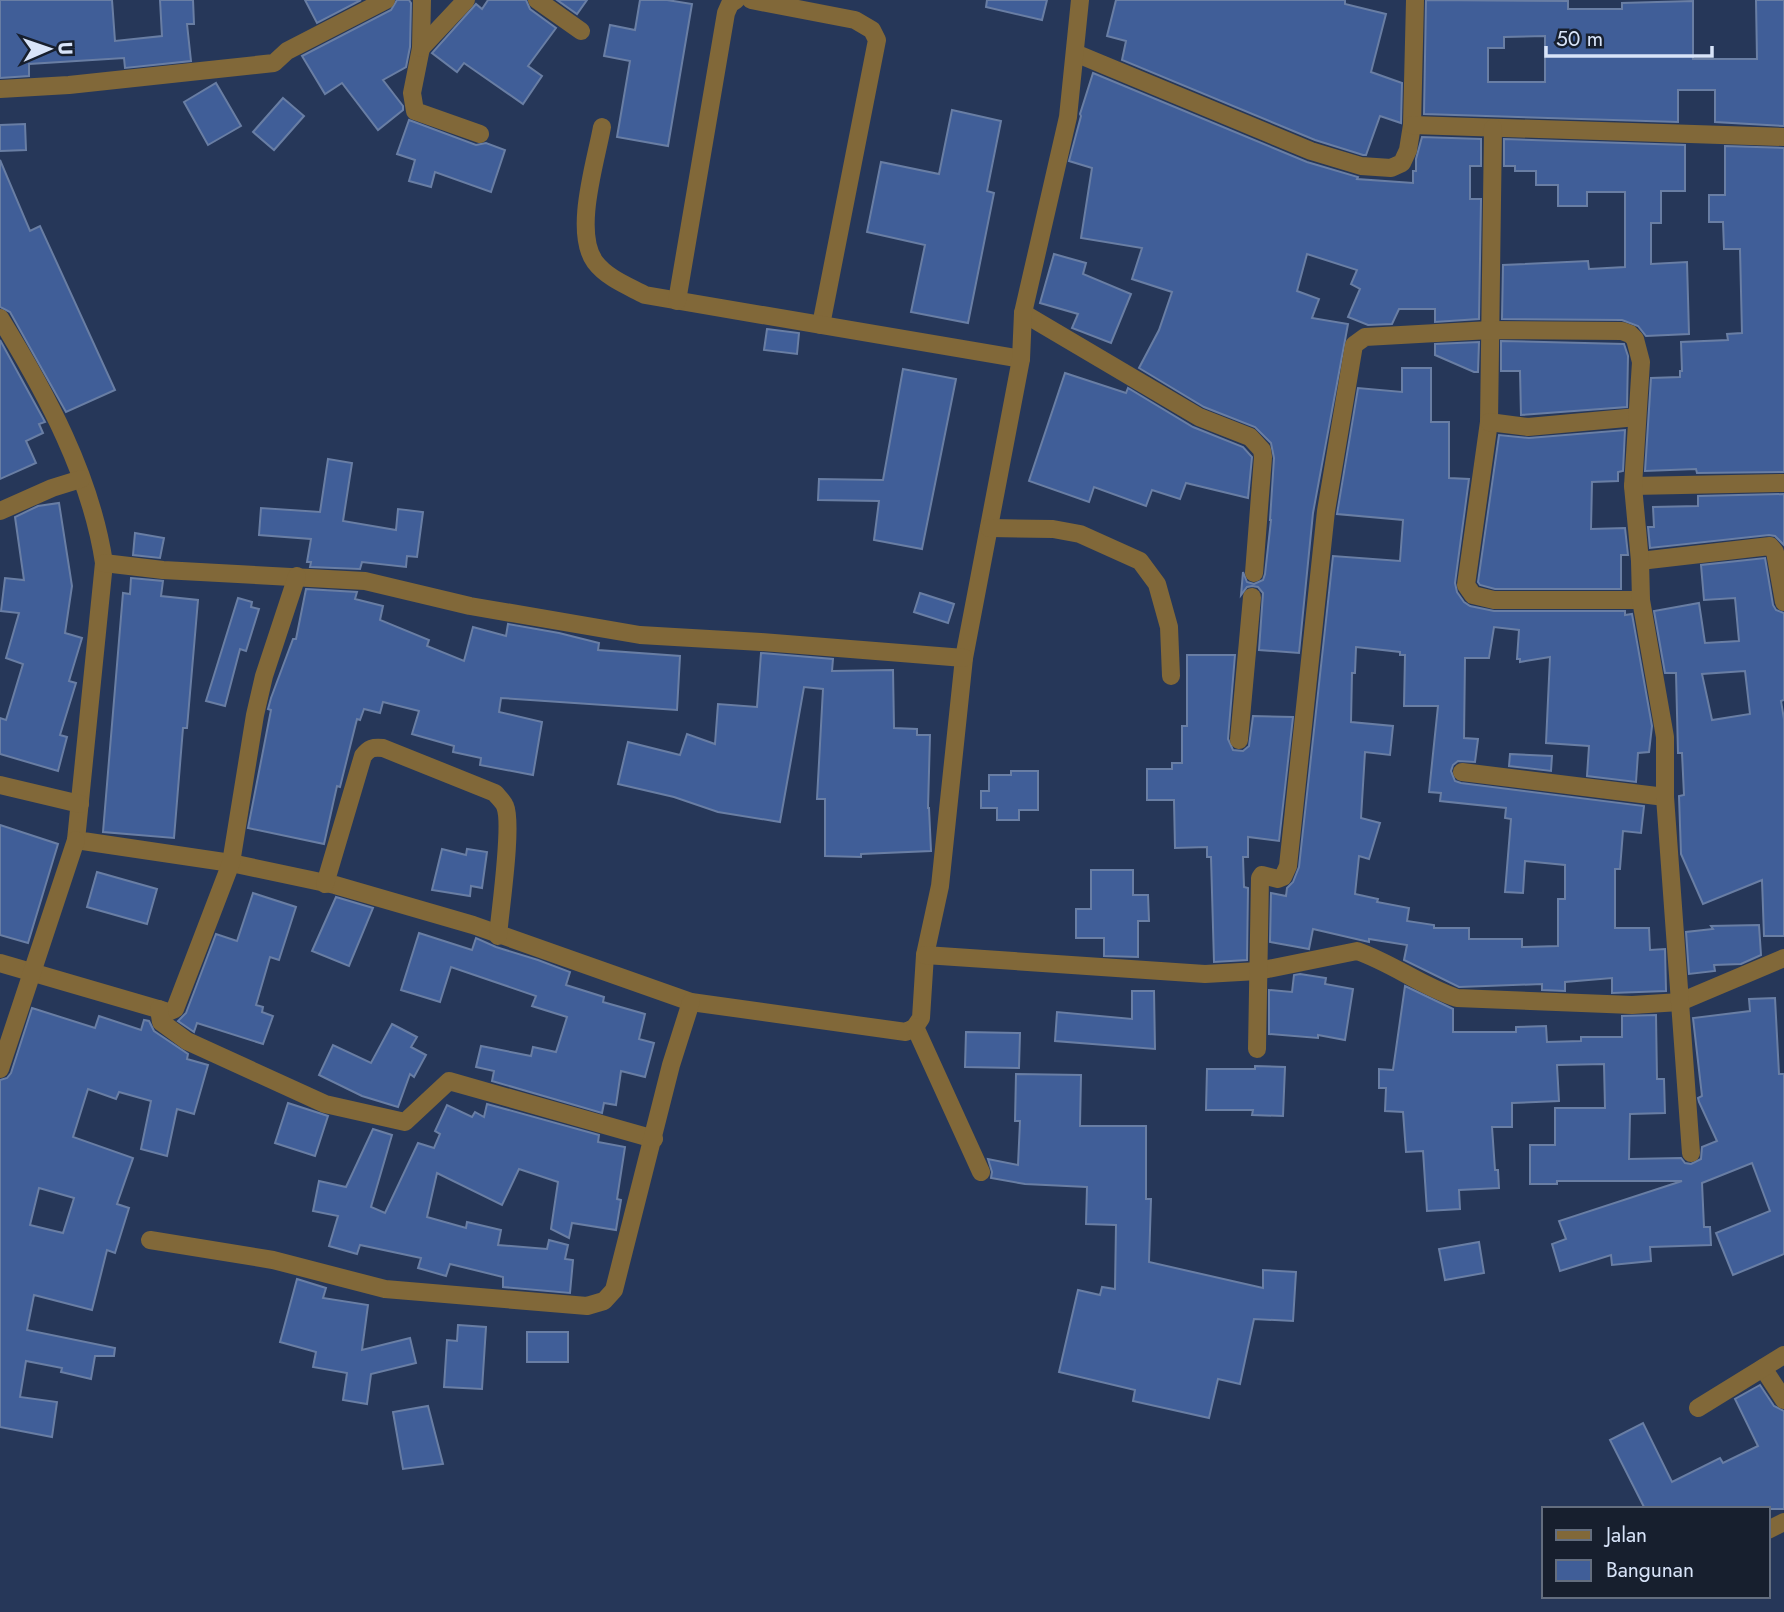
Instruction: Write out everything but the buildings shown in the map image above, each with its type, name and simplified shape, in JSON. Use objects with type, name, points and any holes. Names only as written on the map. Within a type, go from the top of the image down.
[{"type":"street","points":[[0,89],[69,85],[274,63],[288,51],[386,0]]},
{"type":"street","points":[[422,0],[421,48],[412,93],[415,111],[480,134]]},
{"type":"street","points":[[421,48],[466,0]]},
{"type":"street","points":[[537,0],[580,31]]},
{"type":"street","points":[[677,301],[726,13],[730,4],[736,0]]},
{"type":"street","points":[[751,0],[855,20],[872,30],[877,40],[821,325]]},
{"type":"street","points":[[76,840],[231,863],[325,884],[473,925],[691,1002],[892,1031],[906,1032],[915,1027],[921,1018],[925,955],[940,886],[964,658],[1021,359],[1023,313],[1068,117],[1080,0]]},
{"type":"street","points":[[1075,53],[1311,151],[1361,166],[1391,167],[1402,163],[1408,150],[1412,125],[1415,0]]},
{"type":"street","points":[[1412,125],[1784,136]]},
{"type":"street","points":[[602,127],[586,211],[587,239],[594,260],[609,275],[645,295],[1021,359]]},
{"type":"street","points":[[1493,128],[1489,422],[1466,583],[1469,591],[1480,598],[1494,600],[1641,600]]},
{"type":"street","points":[[1023,313],[1199,417],[1250,437],[1256,442],[1263,457],[1254,573]]},
{"type":"street","points":[[0,318],[24,358],[76,463],[99,532],[104,564],[76,840],[0,1069]]},
{"type":"street","points":[[1257,1049],[1260,878],[1283,877],[1288,866],[1326,511],[1354,345],[1365,337],[1490,330],[1609,329],[1630,334],[1639,350],[1641,362],[1633,486],[1641,600],[1665,737],[1665,797],[1691,1153]]},
{"type":"street","points":[[1489,422],[1528,427],[1637,418]]},
{"type":"street","points":[[0,511],[52,488],[81,479]]},
{"type":"street","points":[[1633,486],[1784,483]]},
{"type":"street","points":[[989,528],[1053,529],[1080,534],[1140,561],[1157,583],[1169,627],[1171,676]]},
{"type":"street","points":[[1640,561],[1769,546],[1775,552],[1784,602]]},
{"type":"street","points":[[104,564],[163,570],[365,581],[470,606],[640,635],[964,658]]},
{"type":"street","points":[[0,963],[159,1009],[172,1012],[175,1009],[231,863],[255,715],[264,676],[297,576]]},
{"type":"street","points":[[1239,740],[1252,597]]},
{"type":"street","points":[[325,884],[363,756],[374,747],[383,748],[495,793],[505,804],[508,818],[507,837],[498,936]]},
{"type":"street","points":[[1462,772],[1665,797]]},
{"type":"street","points":[[0,785],[80,804]]},
{"type":"street","points":[[925,955],[1177,972],[1258,971],[1357,951],[1372,956],[1436,991],[1457,998],[1632,1005],[1680,1002],[1784,958]]},
{"type":"street","points":[[150,1240],[273,1259],[385,1289],[587,1306],[604,1301],[614,1290],[671,1065],[691,1002]]},
{"type":"street","points":[[159,1009],[161,1022],[187,1041],[325,1104],[405,1122],[449,1081],[653,1139]]},
{"type":"street","points":[[915,1027],[981,1172]]},
{"type":"street","points":[[1698,1408],[1784,1355]]},
{"type":"street","points":[[1763,1367],[1784,1400]]}]
